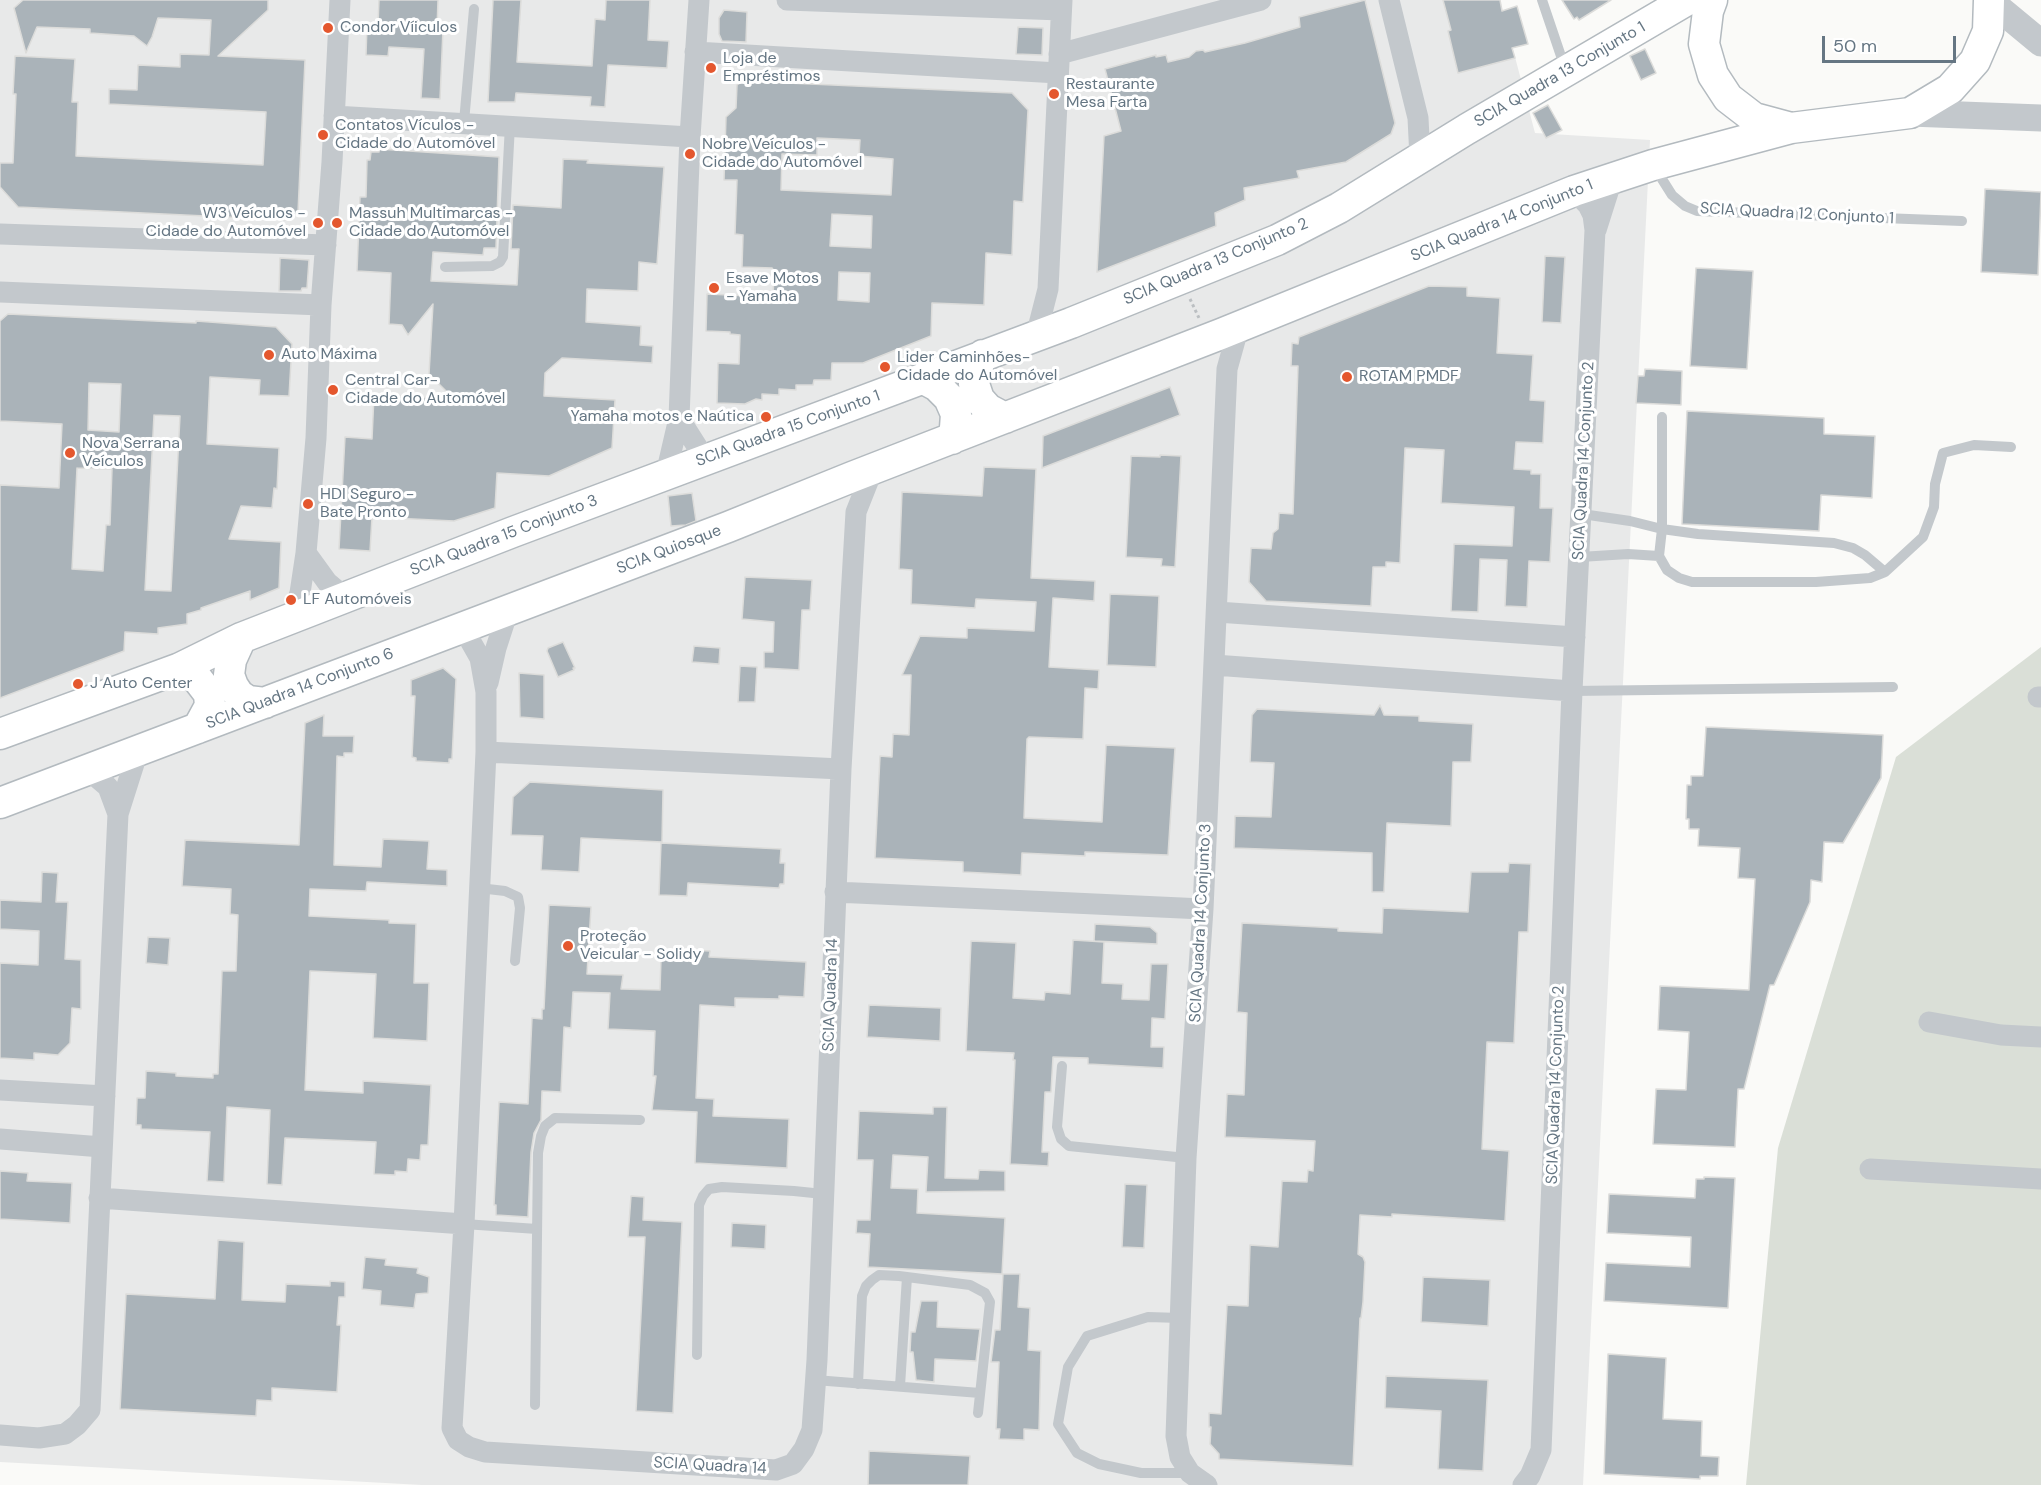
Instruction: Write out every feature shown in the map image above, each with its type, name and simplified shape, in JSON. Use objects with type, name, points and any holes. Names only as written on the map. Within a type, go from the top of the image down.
[{"type":"main road","name":"SCIA Quadra 13 Conjunto 1","points":[[1434,150],[1687,0]]},
{"type":"main road","points":[[1712,0],[1708,11],[1704,44],[1713,75],[1728,98],[1754,118],[1791,128],[1910,114],[1950,89],[1975,61],[1988,31],[1989,0]]},
{"type":"main road","name":"SCIA Quadra 14 Conjunto 1","points":[[1217,335],[1574,191],[1653,165],[1791,128]]},
{"type":"main road","name":"SCIA Quadra 13 Conjunto 2","points":[[1054,329],[1277,240],[1339,208],[1434,150]]},
{"type":"main road","name":"SCIA Quadra 15 Conjunto 1","points":[[686,467],[1054,329]]},
{"type":"main road","points":[[851,478],[1217,335]]},
{"type":"main road","points":[[983,355],[975,371],[974,384],[979,399],[988,408],[1005,418]]},
{"type":"main road","points":[[924,379],[938,386],[949,398],[956,414],[956,428],[952,439]]},
{"type":"main road","name":"SCIA Quadra 15 Conjunto 3","points":[[0,734],[180,668],[241,638],[686,467]]},
{"type":"main road","name":"SCIA Quiosque","points":[[485,620],[851,478]]},
{"type":"main road","name":"SCIA Quadra 14 Conjunto 6","points":[[0,803],[485,620]]},
{"type":"main road","points":[[241,638],[231,660],[232,686],[248,701],[265,703]]},
{"type":"main road","points":[[180,668],[196,677],[209,694],[210,706],[198,728]]},
{"type":"street","points":[[291,619],[300,593],[306,553],[316,438],[321,305],[340,0]]},
{"type":"street","points":[[686,467],[679,418],[690,137],[699,0]]},
{"type":"street","points":[[787,0],[1062,5],[1048,289],[1054,329]]},
{"type":"street","points":[[695,52],[1059,64],[1262,0]]},
{"type":"street","points":[[1389,0],[1418,118],[1434,150]]},
{"type":"street","points":[[1989,0],[2041,44]]},
{"type":"street","points":[[1910,114],[2041,118]]},
{"type":"street","points":[[334,116],[690,137]]},
{"type":"street","points":[[1418,118],[1434,150]]},
{"type":"street","points":[[1595,230],[1609,189],[1618,177]]},
{"type":"street","points":[[1574,191],[1588,205],[1593,214],[1595,230]]},
{"type":"street","name":"SCIA Quadra 14 Conjunto 2","points":[[1527,1481],[1541,1450],[1572,691],[1595,230]]},
{"type":"street","points":[[0,234],[326,245]]},
{"type":"street","points":[[1048,289],[1054,329]]},
{"type":"street","points":[[0,291],[321,305]]},
{"type":"street","points":[[1217,335],[1227,369]]},
{"type":"street","name":"SCIA Quadra 14 Conjunto 3","points":[[1198,1479],[1180,1457],[1176,1436],[1186,1158],[1203,909],[1227,369],[1217,335]]},
{"type":"street","points":[[679,418],[686,467]]},
{"type":"street","points":[[851,478],[856,512]]},
{"type":"street","name":"SCIA Quadra 14","points":[[485,620],[480,658],[486,692],[486,752],[452,1428],[458,1440],[484,1452],[776,1470],[793,1464],[804,1449],[812,1430],[815,1380],[835,892],[856,512],[851,478]]},
{"type":"street","points":[[306,553],[327,582],[333,603]]},
{"type":"street","points":[[1216,612],[1575,637]]},
{"type":"street","name":"SCIA Quadra 14","points":[[485,620],[496,648],[486,692]]},
{"type":"street","points":[[1214,665],[1572,691]]},
{"type":"street","points":[[486,752],[841,769]]},
{"type":"street","points":[[0,1435],[39,1438],[65,1434],[77,1425],[90,1410],[118,814],[127,756]]},
{"type":"street","points":[[88,770],[108,787],[118,814]]},
{"type":"street","points":[[835,892],[1203,909]]},
{"type":"street","points":[[1929,1022],[2001,1035],[2041,1037]]},
{"type":"street","points":[[0,1090],[105,1096]]},
{"type":"street","points":[[0,1139],[102,1146]]},
{"type":"street","points":[[1870,1169],[2041,1179]]},
{"type":"street","points":[[99,1198],[464,1224]]},
{"type":"lane","points":[[1542,0],[1566,71]]},
{"type":"lane","points":[[464,122],[474,9]]},
{"type":"lane","points":[[445,267],[492,266],[500,262],[503,257],[510,125]]},
{"type":"lane","name":"SCIA Quadra 12 Conjunto 1","points":[[1653,165],[1672,195],[1684,206],[1697,211],[1962,221]]},
{"type":"lane","points":[[1662,417],[1662,529],[1659,556],[1667,570],[1679,578],[1692,582],[1816,582],[1870,578],[1885,572],[1923,537],[1934,507],[1935,484],[1943,453],[1974,445],[2011,447]]},
{"type":"lane","points":[[1582,514],[1698,534],[1834,543],[1853,548],[1885,572]]},
{"type":"lane","points":[[1580,557],[1628,554],[1659,556]]},
{"type":"lane","points":[[1572,691],[1893,687]]},
{"type":"lane","points":[[479,888],[505,891],[518,897],[520,908],[515,961]]},
{"type":"lane","points":[[1062,1066],[1057,1127],[1061,1139],[1069,1146],[1186,1158]]},
{"type":"lane","points":[[535,1405],[538,1153],[541,1136],[545,1126],[555,1118],[640,1120]]},
{"type":"lane","points":[[697,1355],[699,1205],[703,1196],[709,1189],[722,1187],[823,1194]]},
{"type":"lane","points":[[464,1224],[537,1229]]},
{"type":"lane","points":[[858,1383],[861,1308],[866,1286],[879,1275],[970,1285],[985,1293],[990,1302],[978,1413]]},
{"type":"lane","points":[[900,1386],[907,1277]]},
{"type":"lane","points":[[1180,1318],[1148,1317],[1087,1336],[1068,1367],[1058,1424],[1077,1453],[1099,1464],[1141,1473],[1198,1479]]},
{"type":"lane","points":[[815,1380],[980,1393]]},
{"type":"path","points":[[1182,278],[1217,335]]},
{"type":"shaded area","points":[[0,0],[1500,0],[1535,133],[1650,140],[1583,1485],[422,1485],[0,1462]]},
{"type":"shaded area","points":[[2041,647],[2041,1485],[1746,1485],[1778,1148],[1896,757]]},
{"type":"building","points":[[23,0],[268,0],[268,10],[218,56],[305,60],[298,212],[289,220],[18,207],[0,187],[0,163],[13,163],[15,56],[75,59],[72,102],[78,102],[76,156],[263,165],[266,112],[109,104],[109,89],[137,90],[138,65],[180,67],[180,54],[209,55],[211,20],[158,18],[147,46],[134,36],[90,33],[90,29],[37,27],[26,53],[14,8]]},
{"type":"building","points":[[379,0],[438,0],[437,29],[443,29],[440,99],[421,98],[424,49],[389,47],[388,56],[366,55],[367,25],[378,25]]},
{"type":"building","points":[[493,0],[521,0],[517,62],[592,66],[595,19],[605,20],[606,0],[650,0],[648,40],[669,41],[667,68],[608,65],[605,107],[590,106],[591,97],[516,93],[515,102],[488,102]]},
{"type":"building","points":[[1365,0],[1395,123],[1391,134],[1346,162],[1297,171],[1299,178],[1244,188],[1245,200],[1215,213],[1216,226],[1097,272],[1104,136],[1121,131],[1105,69],[1156,55],[1156,57],[1166,55],[1168,62],[1189,57],[1196,51],[1205,52],[1245,43],[1300,27],[1299,17]]},
{"type":"building","points":[[1443,0],[1500,0],[1502,11],[1517,6],[1528,44],[1512,48],[1515,58],[1458,73]]},
{"type":"building","points":[[1562,0],[1611,0],[1579,20],[1577,17],[1574,19]]},
{"type":"building","points":[[724,10],[747,12],[746,42],[722,41],[719,34],[719,18]]},
{"type":"building","points":[[1018,27],[1043,28],[1042,55],[1016,54]]},
{"type":"building","points":[[1645,49],[1656,73],[1641,80],[1630,56]]},
{"type":"building","points":[[743,81],[1012,93],[1028,110],[1023,202],[1014,201],[1012,255],[986,253],[984,305],[932,303],[931,336],[863,363],[832,363],[831,380],[814,380],[813,385],[796,385],[796,390],[779,389],[779,395],[762,394],[762,400],[756,399],[745,404],[717,403],[718,363],[739,364],[740,335],[730,334],[730,332],[706,331],[707,294],[773,297],[774,271],[772,268],[742,267],[743,235],[735,234],[737,180],[724,180],[726,117],[736,108],[737,85]],"holes":[[[817,138],[860,140],[859,156],[893,159],[891,195],[781,190],[782,154],[817,155]],[[832,214],[872,216],[871,248],[830,246]],[[839,272],[870,273],[869,302],[838,300]]]},
{"type":"building","points":[[1548,105],[1562,130],[1546,138],[1533,113]]},
{"type":"building","points":[[379,149],[499,157],[496,248],[484,248],[483,255],[433,252],[431,281],[517,285],[519,249],[511,249],[513,205],[561,208],[563,159],[588,160],[587,163],[664,167],[657,264],[639,262],[638,291],[587,289],[586,322],[641,326],[640,345],[653,346],[652,363],[562,358],[545,373],[544,396],[615,400],[612,448],[549,476],[497,473],[495,508],[454,521],[372,517],[370,551],[339,549],[345,437],[372,439],[374,395],[454,399],[429,374],[433,304],[408,335],[402,325],[389,324],[391,273],[357,271],[360,197],[366,197],[367,160],[370,160],[371,152],[379,152]]},
{"type":"building","points":[[1985,189],[2041,192],[2038,275],[1981,272]]},
{"type":"building","points":[[1545,256],[1565,257],[1561,323],[1542,322]]},
{"type":"building","points":[[280,258],[309,260],[307,288],[302,288],[301,291],[279,291]]},
{"type":"building","points":[[1696,268],[1753,271],[1747,369],[1690,366]]},
{"type":"building","points":[[1429,286],[1467,287],[1467,296],[1500,298],[1497,353],[1533,355],[1530,400],[1545,401],[1543,443],[1516,442],[1514,469],[1531,470],[1531,474],[1541,474],[1540,508],[1553,508],[1550,562],[1529,561],[1527,607],[1505,606],[1507,560],[1480,559],[1478,612],[1451,611],[1454,544],[1512,546],[1514,507],[1441,503],[1444,450],[1405,448],[1400,563],[1386,562],[1386,567],[1373,567],[1371,606],[1266,601],[1249,582],[1251,548],[1271,549],[1273,533],[1278,529],[1279,513],[1293,514],[1298,366],[1291,366],[1292,343],[1298,344],[1299,337]]},
{"type":"building","points":[[8,314],[196,323],[196,321],[276,327],[292,344],[289,396],[259,395],[260,380],[210,377],[207,444],[279,448],[277,489],[274,488],[272,508],[241,506],[229,539],[281,542],[279,588],[250,600],[250,591],[201,608],[201,610],[187,614],[187,624],[158,628],[158,634],[125,632],[124,651],[0,698],[0,485],[59,488],[62,424],[0,421],[0,321]],"holes":[[[89,383],[121,384],[119,432],[88,430]],[[154,415],[180,416],[171,591],[145,590]],[[77,468],[112,469],[110,525],[106,525],[103,571],[72,569]]]},
{"type":"building","points":[[1645,369],[1682,371],[1681,405],[1636,403],[1638,376],[1644,376]]},
{"type":"building","points":[[1170,387],[1180,415],[1042,468],[1043,436]]},
{"type":"building","points":[[1687,411],[1824,418],[1824,434],[1875,436],[1872,498],[1821,495],[1819,531],[1682,524]]},
{"type":"building","points":[[1160,455],[1181,456],[1175,567],[1161,566],[1162,559],[1126,557],[1131,456],[1160,457]]},
{"type":"building","points":[[984,467],[1036,469],[1031,578],[1095,581],[1094,601],[1053,598],[1049,667],[1099,670],[1098,689],[1085,688],[1083,739],[1029,737],[1027,739],[1024,818],[1102,822],[1106,745],[1175,748],[1168,855],[1085,852],[1085,856],[1022,853],[1021,875],[963,872],[963,862],[875,858],[880,756],[892,757],[893,734],[909,735],[911,675],[902,675],[920,636],[967,638],[967,628],[1034,631],[1036,602],[976,599],[975,608],[911,604],[912,570],[899,569],[902,492],[982,496]]},
{"type":"building","points":[[692,493],[696,521],[686,525],[671,526],[668,496]]},
{"type":"building","points":[[745,577],[812,580],[810,610],[802,610],[799,670],[764,668],[764,652],[773,652],[774,622],[742,619]]},
{"type":"building","points":[[1110,594],[1159,596],[1156,667],[1107,665]]},
{"type":"building","points":[[563,642],[575,668],[558,677],[547,651],[548,648]]},
{"type":"building","points":[[694,646],[720,648],[719,664],[692,662]]},
{"type":"building","points":[[740,666],[757,667],[755,702],[738,702]]},
{"type":"building","points":[[443,668],[456,679],[452,759],[449,759],[449,763],[416,761],[416,758],[412,757],[415,696],[411,696],[411,680]]},
{"type":"building","points":[[519,673],[544,675],[544,719],[520,717]]},
{"type":"building","points":[[1380,705],[1384,715],[1419,716],[1419,721],[1473,724],[1471,762],[1453,762],[1451,826],[1387,823],[1384,892],[1372,892],[1372,853],[1234,848],[1235,816],[1271,817],[1274,763],[1250,762],[1252,715],[1257,709],[1374,715]]},
{"type":"building","points":[[324,715],[323,736],[354,736],[353,753],[344,753],[344,757],[337,756],[334,865],[381,867],[383,839],[429,841],[427,869],[447,870],[447,886],[367,882],[366,891],[310,889],[309,916],[389,920],[389,923],[416,924],[414,983],[429,983],[427,1041],[373,1038],[376,974],[310,971],[305,1090],[363,1093],[363,1081],[431,1085],[428,1145],[421,1145],[420,1160],[408,1159],[407,1172],[395,1171],[395,1175],[374,1174],[376,1142],[285,1138],[282,1185],[267,1184],[270,1110],[227,1107],[224,1182],[207,1181],[210,1132],[141,1129],[141,1125],[136,1125],[137,1098],[145,1098],[146,1071],[176,1073],[176,1076],[213,1078],[213,1074],[218,1074],[222,971],[236,971],[238,915],[230,914],[231,889],[182,886],[185,840],[299,845],[305,723]]},
{"type":"building","points":[[1706,727],[1883,735],[1881,778],[1843,843],[1824,842],[1822,882],[1811,880],[1810,902],[1774,985],[1770,985],[1744,1089],[1738,1089],[1735,1147],[1653,1144],[1656,1089],[1686,1090],[1689,1032],[1658,1030],[1660,986],[1749,990],[1755,879],[1738,878],[1740,848],[1698,846],[1699,829],[1689,829],[1689,819],[1686,819],[1687,785],[1691,785],[1691,776],[1703,776]]},
{"type":"building","points":[[530,782],[663,790],[662,842],[581,838],[579,872],[541,870],[543,836],[511,835],[513,797]]},
{"type":"building","points":[[661,843],[781,849],[780,863],[785,863],[784,884],[780,884],[779,888],[688,883],[687,896],[659,895]]},
{"type":"building","points":[[1509,863],[1531,864],[1528,932],[1519,932],[1514,1043],[1487,1042],[1482,1149],[1509,1151],[1505,1221],[1392,1214],[1392,1217],[1360,1215],[1358,1254],[1365,1262],[1353,1466],[1219,1459],[1219,1454],[1210,1444],[1209,1413],[1221,1414],[1227,1305],[1248,1306],[1250,1245],[1278,1247],[1282,1181],[1307,1182],[1308,1170],[1313,1171],[1315,1141],[1225,1137],[1227,1094],[1244,1095],[1247,1013],[1237,1012],[1242,923],[1338,928],[1338,931],[1382,933],[1383,908],[1468,912],[1471,872],[1508,872]]},
{"type":"building","points":[[42,872],[58,873],[56,902],[68,902],[65,959],[81,960],[81,1009],[72,1008],[70,1043],[58,1055],[34,1053],[34,1060],[0,1058],[0,963],[38,965],[39,931],[0,929],[0,900],[41,902]]},
{"type":"building","points":[[549,905],[591,907],[587,974],[623,975],[621,989],[660,990],[661,958],[668,958],[669,955],[689,956],[690,950],[710,951],[709,957],[806,962],[804,997],[735,998],[735,1007],[700,1005],[696,1098],[714,1099],[713,1116],[789,1119],[787,1168],[695,1163],[697,1112],[652,1110],[656,1076],[653,1076],[655,1031],[608,1029],[610,993],[573,992],[571,1028],[564,1027],[561,1092],[542,1091],[541,1120],[534,1133],[531,1152],[528,1217],[496,1215],[496,1205],[494,1205],[499,1102],[528,1104],[532,1018],[542,1019],[542,1009],[544,1009]]},
{"type":"building","points":[[1095,924],[1150,927],[1157,933],[1157,944],[1094,941]]},
{"type":"building","points":[[148,937],[170,938],[168,965],[146,963]]},
{"type":"building","points":[[1073,940],[1104,942],[1102,983],[1123,984],[1122,999],[1149,1000],[1151,964],[1168,964],[1165,1019],[1152,1018],[1151,1047],[1164,1047],[1163,1068],[1088,1064],[1088,1058],[1053,1057],[1051,1092],[1045,1092],[1042,1152],[1049,1152],[1048,1166],[1010,1164],[1014,1053],[966,1051],[971,941],[1016,943],[1013,998],[1044,1000],[1045,992],[1070,994]]},
{"type":"building","points":[[869,1005],[941,1008],[940,1041],[867,1037]]},
{"type":"building","points":[[933,1107],[947,1107],[945,1178],[978,1179],[979,1170],[1005,1171],[1005,1191],[926,1192],[928,1157],[893,1155],[891,1188],[918,1189],[917,1213],[1005,1218],[1002,1274],[868,1267],[870,1234],[856,1233],[857,1220],[870,1220],[873,1160],[857,1160],[859,1111],[933,1114]]},
{"type":"building","points":[[0,1171],[28,1173],[27,1181],[72,1183],[70,1223],[0,1219]]},
{"type":"building","points":[[1704,1177],[1735,1178],[1728,1308],[1604,1301],[1606,1263],[1690,1267],[1691,1237],[1607,1233],[1609,1194],[1695,1198],[1696,1179],[1704,1179]]},
{"type":"building","points":[[1125,1184],[1147,1185],[1144,1248],[1122,1247]]},
{"type":"building","points":[[631,1196],[644,1197],[643,1220],[682,1222],[673,1413],[636,1411],[645,1237],[628,1237]]},
{"type":"building","points":[[732,1223],[766,1225],[765,1249],[731,1247]]},
{"type":"building","points":[[218,1240],[244,1242],[242,1300],[285,1302],[286,1284],[330,1286],[330,1281],[345,1282],[345,1297],[339,1297],[337,1325],[341,1325],[337,1392],[272,1388],[272,1401],[257,1400],[256,1416],[120,1409],[126,1294],[215,1299]]},
{"type":"building","points":[[365,1257],[386,1259],[385,1265],[418,1268],[417,1273],[429,1277],[428,1293],[416,1294],[414,1308],[380,1305],[381,1291],[362,1289]]},
{"type":"building","points":[[1003,1274],[1020,1274],[1018,1307],[1030,1308],[1028,1350],[1041,1351],[1039,1430],[1024,1429],[1024,1440],[999,1439],[1000,1429],[996,1429],[999,1362],[991,1362],[995,1330],[1000,1330]]},
{"type":"building","points":[[1423,1277],[1490,1280],[1488,1326],[1421,1322]]},
{"type":"building","points":[[921,1301],[938,1301],[937,1327],[980,1329],[976,1361],[935,1359],[934,1382],[916,1380],[913,1352],[910,1352],[911,1332],[915,1332]]},
{"type":"building","points":[[1608,1354],[1666,1358],[1663,1419],[1702,1421],[1701,1456],[1719,1457],[1718,1476],[1700,1476],[1700,1479],[1604,1474]]},
{"type":"building","points":[[1386,1376],[1488,1380],[1483,1471],[1438,1469],[1441,1411],[1385,1408]]},
{"type":"building","points":[[869,1451],[970,1456],[968,1485],[868,1485]]},
{"type":"place","name":"Condor Víiculos","points":[[328,28]]},
{"type":"place","name":"Loja de Empréstimos","points":[[711,68]]},
{"type":"place","name":"Restaurante Mesa Farta","points":[[1054,94]]},
{"type":"place","name":"Contatos Vículos - Cidade do Automóvel","points":[[323,135]]},
{"type":"place","name":"Nobre Veículos - Cidade do Automóvel","points":[[690,154]]},
{"type":"place","name":"W3 Veículos - Cidade do Automóvel","points":[[318,223]]},
{"type":"place","name":"Massuh Multimarcas - Cidade do Automóvel","points":[[337,223]]},
{"type":"place","name":"Esave Motos - Yamaha","points":[[714,288]]},
{"type":"place","name":"Auto Máxima","points":[[269,355]]},
{"type":"place","name":"Lider Caminhões- Cidade do Automóvel","points":[[885,367]]},
{"type":"place","name":"ROTAM PMDF","points":[[1347,377]]},
{"type":"place","name":"Central Car- Cidade do Automóvel","points":[[333,390]]},
{"type":"place","name":"Yamaha motos e Naútica","points":[[766,417]]},
{"type":"place","name":"Nova Serrana Veículos","points":[[70,453]]},
{"type":"place","name":"HDI Seguro - Bate Pronto","points":[[308,504]]},
{"type":"place","name":"LF Automóveis","points":[[291,600]]},
{"type":"place","name":"J Auto Center","points":[[78,684]]},
{"type":"place","name":"Proteção Veicular - Solidy","points":[[568,946]]}]
